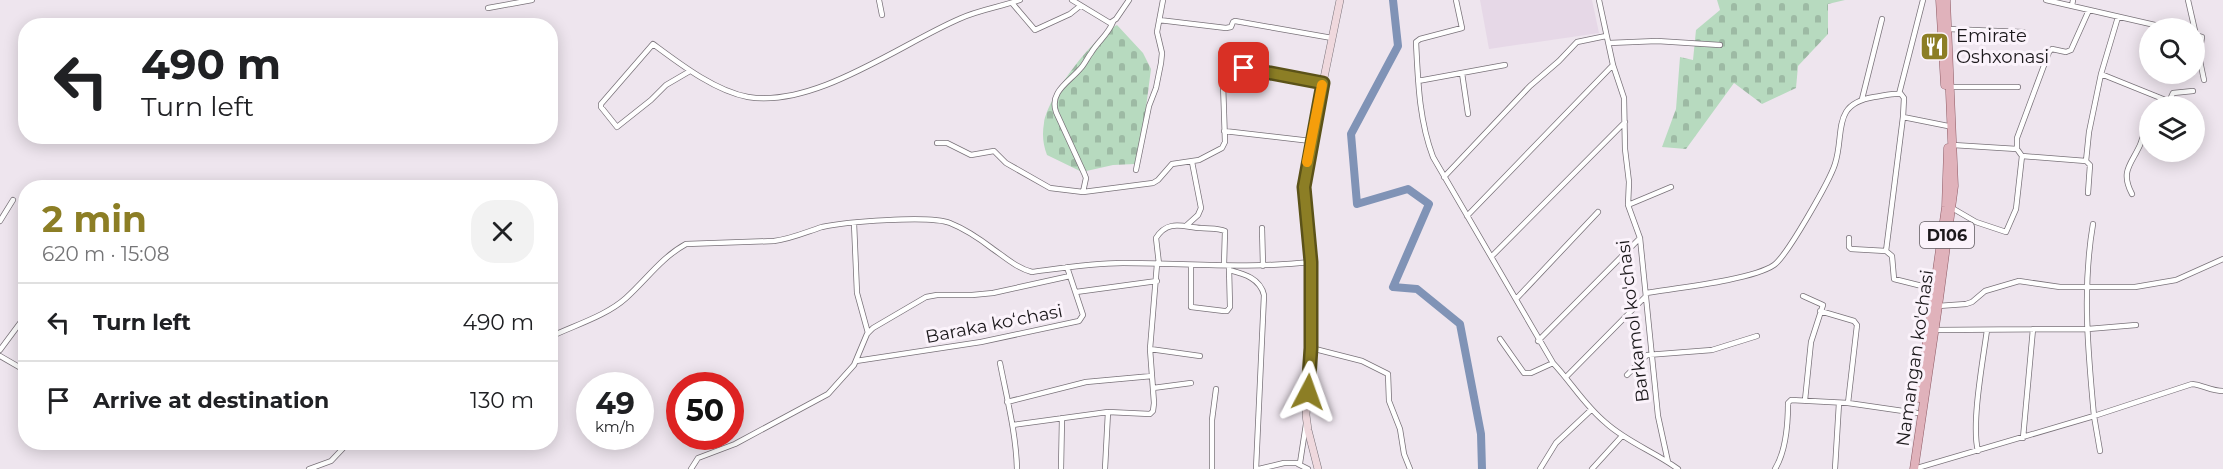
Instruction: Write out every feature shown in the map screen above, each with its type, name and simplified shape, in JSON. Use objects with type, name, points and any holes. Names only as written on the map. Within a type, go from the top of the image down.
[{"type":"main road","points":[[1318,469],[1306,422],[1311,348],[1311,262],[1304,187],[1311,141],[1340,0]]},
{"type":"main road","name":"Namangan ko'chasi","points":[[1909,469],[1946,207],[1948,126],[1940,0]]},
{"type":"main road","name":"Namangan ko'chasi","points":[[1914,469],[1954,186],[1946,0]]},
{"type":"street","points":[[488,8],[531,0]]},
{"type":"street","points":[[879,0],[882,15]]},
{"type":"street","points":[[690,71],[666,85],[617,127],[601,106],[653,44],[690,71],[723,89],[748,97],[781,98],[800,94],[840,78],[961,18],[1020,0]]},
{"type":"street","points":[[1072,0],[1106,22],[1113,22]]},
{"type":"street","points":[[1083,192],[1086,178],[1054,103],[1062,87],[1082,68],[1092,51],[1108,34],[1113,22],[1129,0]]},
{"type":"street","points":[[1136,170],[1149,106],[1156,88],[1161,63],[1162,53],[1158,32],[1163,0]]},
{"type":"street","points":[[1456,0],[1462,28],[1416,42],[1420,106],[1426,140],[1433,157],[1492,256],[1538,341],[1553,363],[1591,410],[1622,436],[1676,468]]},
{"type":"street","name":"Barkamol ko'chasi","points":[[1599,0],[1613,65],[1624,98],[1628,205],[1640,238],[1658,416],[1668,462]]},
{"type":"street","points":[[1899,94],[1923,0]]},
{"type":"street","points":[[2046,0],[2072,3],[2089,10],[2139,22]]},
{"type":"street","points":[[2188,0],[2192,18]]},
{"type":"street","points":[[1012,3],[1035,30],[1070,14],[1080,6]]},
{"type":"street","points":[[1951,207],[1976,222],[2006,232],[2016,209],[2022,156],[2017,148],[2020,128],[2049,52],[2052,49],[2066,52],[2071,50],[2089,10]]},
{"type":"street","points":[[2086,161],[2089,132],[2101,75],[2118,17]]},
{"type":"street","points":[[1862,99],[1882,19]]},
{"type":"street","points":[[1159,20],[1226,28],[1231,27],[1235,21],[1332,38]]},
{"type":"street","points":[[1948,29],[2024,32]]},
{"type":"street","points":[[1444,177],[1530,86],[1577,42],[1606,36]]},
{"type":"street","points":[[1609,43],[1657,41],[1720,45]]},
{"type":"street","points":[[1418,81],[1505,65]]},
{"type":"street","points":[[1467,216],[1613,65]]},
{"type":"street","points":[[1244,68],[1323,83]]},
{"type":"street","points":[[1462,73],[1468,114]]},
{"type":"street","points":[[2101,75],[2150,96]]},
{"type":"street","points":[[937,143],[949,144],[970,155],[994,151],[1006,163],[1050,188],[1083,192],[1153,183],[1172,164],[1199,160],[1222,148],[1225,142],[1222,83]]},
{"type":"street","points":[[1950,87],[2018,87]]},
{"type":"street","points":[[2173,96],[2175,92],[2193,91]]},
{"type":"street","points":[[1566,377],[1646,295],[1744,276],[1776,263],[1793,241],[1832,172],[1844,113],[1862,99],[1899,94],[1904,98],[1903,117],[1886,251]]},
{"type":"street","points":[[1903,117],[1948,126]]},
{"type":"street","points":[[1492,256],[1625,122]]},
{"type":"street","points":[[1224,131],[1311,141]]},
{"type":"street","points":[[1953,145],[2017,148]]},
{"type":"street","points":[[2132,194],[2127,182],[2126,170],[2139,147]]},
{"type":"street","points":[[2022,156],[2086,161],[2090,165],[2088,193]]},
{"type":"street","points":[[1187,225],[1198,215],[1201,208],[1192,162]]},
{"type":"street","points":[[1628,205],[1671,187]]},
{"type":"street","points":[[0,221],[13,200]]},
{"type":"street","points":[[1516,299],[1598,212]]},
{"type":"street","points":[[558,333],[606,311],[625,299],[676,249],[686,244],[774,241],[825,227],[854,223],[921,220],[946,222],[982,241],[1022,270],[1032,272],[1122,263],[1228,267],[1311,262]]},
{"type":"street","points":[[854,223],[857,293],[868,333]]},
{"type":"street","points":[[2093,224],[2088,252],[2086,287],[2089,370],[2100,451]]},
{"type":"street","points":[[1013,425],[1108,412],[1150,414],[1154,408],[1150,349],[1157,281],[1156,238],[1158,235],[1171,227],[1187,225],[1225,231],[1229,310],[1191,307],[1191,265]]},
{"type":"street","points":[[1262,228],[1263,266]]},
{"type":"street","points":[[1538,341],[1640,238]]},
{"type":"street","points":[[1849,238],[1851,249],[1886,251],[1892,256],[1894,279],[1934,289]]},
{"type":"street","points":[[1938,306],[1966,304],[1985,291],[2019,281],[2060,287],[2135,287],[2176,280],[2223,259]]},
{"type":"street","name":"Baraka koʻchasi","points":[[856,361],[981,342],[1079,321],[1083,317],[1067,267]]},
{"type":"street","points":[[1228,267],[1255,280],[1262,288],[1264,295],[1258,390],[1258,469],[1284,463],[1298,464],[1308,469]]},
{"type":"street","points":[[691,469],[698,458],[735,444],[828,394],[856,361],[868,333],[926,297],[937,294],[993,293],[1070,276]]},
{"type":"street","points":[[1076,292],[1157,281]]},
{"type":"street","points":[[1803,296],[1822,303],[1811,342],[1805,400]]},
{"type":"street","points":[[1820,311],[1854,321],[1857,325],[1848,403]]},
{"type":"street","points":[[1935,330],[2088,329],[2136,325]]},
{"type":"street","points":[[2023,438],[2033,329]]},
{"type":"street","points":[[0,350],[18,330]]},
{"type":"street","points":[[1977,448],[1977,416],[1988,330]]},
{"type":"street","points":[[1627,375],[1642,359],[1653,354],[1712,350],[1757,336]]},
{"type":"street","points":[[1500,339],[1524,373],[1532,373],[1553,363]]},
{"type":"street","points":[[1311,348],[1362,361],[1389,374],[1389,401],[1400,429],[1404,454],[1410,469]]},
{"type":"street","points":[[1150,349],[1200,356]]},
{"type":"street","points":[[0,356],[18,366]]},
{"type":"street","points":[[1000,363],[1017,448],[1017,469]]},
{"type":"street","points":[[1007,402],[1086,382],[1152,376]]},
{"type":"street","points":[[1154,388],[1191,383]]},
{"type":"street","points":[[1914,469],[1977,448],[2023,438],[2094,417],[2192,384],[2210,390],[2223,391]]},
{"type":"street","points":[[1212,469],[1212,420],[1216,389]]},
{"type":"street","points":[[1775,469],[1785,436],[1788,403],[1791,400],[1848,403],[1917,413]]},
{"type":"street","points":[[1835,469],[1839,403]]},
{"type":"street","points":[[1540,469],[1556,443],[1591,410]]},
{"type":"street","points":[[1105,469],[1108,412]]},
{"type":"street","points":[[1061,469],[1062,418]]},
{"type":"street","points":[[1298,464],[1302,458],[1306,422]]},
{"type":"street","points":[[1592,469],[1622,436]]},
{"type":"street","points":[[309,469],[331,460],[341,450]]},
{"type":"shaded area","points":[[1480,0],[1592,0],[1599,33],[1489,49]]},
{"type":"green space","points":[[1717,0],[1845,0],[1828,4],[1828,34],[1798,66],[1796,88],[1762,104],[1734,83],[1686,149],[1662,147],[1676,109],[1680,57],[1693,60],[1696,30],[1720,10]]},
{"type":"green space","points":[[1117,25],[1143,53],[1151,69],[1144,123],[1135,164],[1113,165],[1082,172],[1047,155],[1043,139],[1044,123],[1054,98],[1073,68],[1096,42]]},
{"type":"waterway","points":[[1393,0],[1398,46],[1351,134],[1357,204],[1408,189],[1429,204],[1393,287],[1417,289],[1460,324],[1481,434],[1482,469]]},
{"type":"slow traffic","points":[[1307,162],[1322,85]]},
{"type":"place","name":"Emirate Oshxonasi","points":[[1935,46]]},
{"type":"route","points":[[1244,68],[1323,83],[1304,187],[1311,262],[1311,348],[1308,392]]}]
